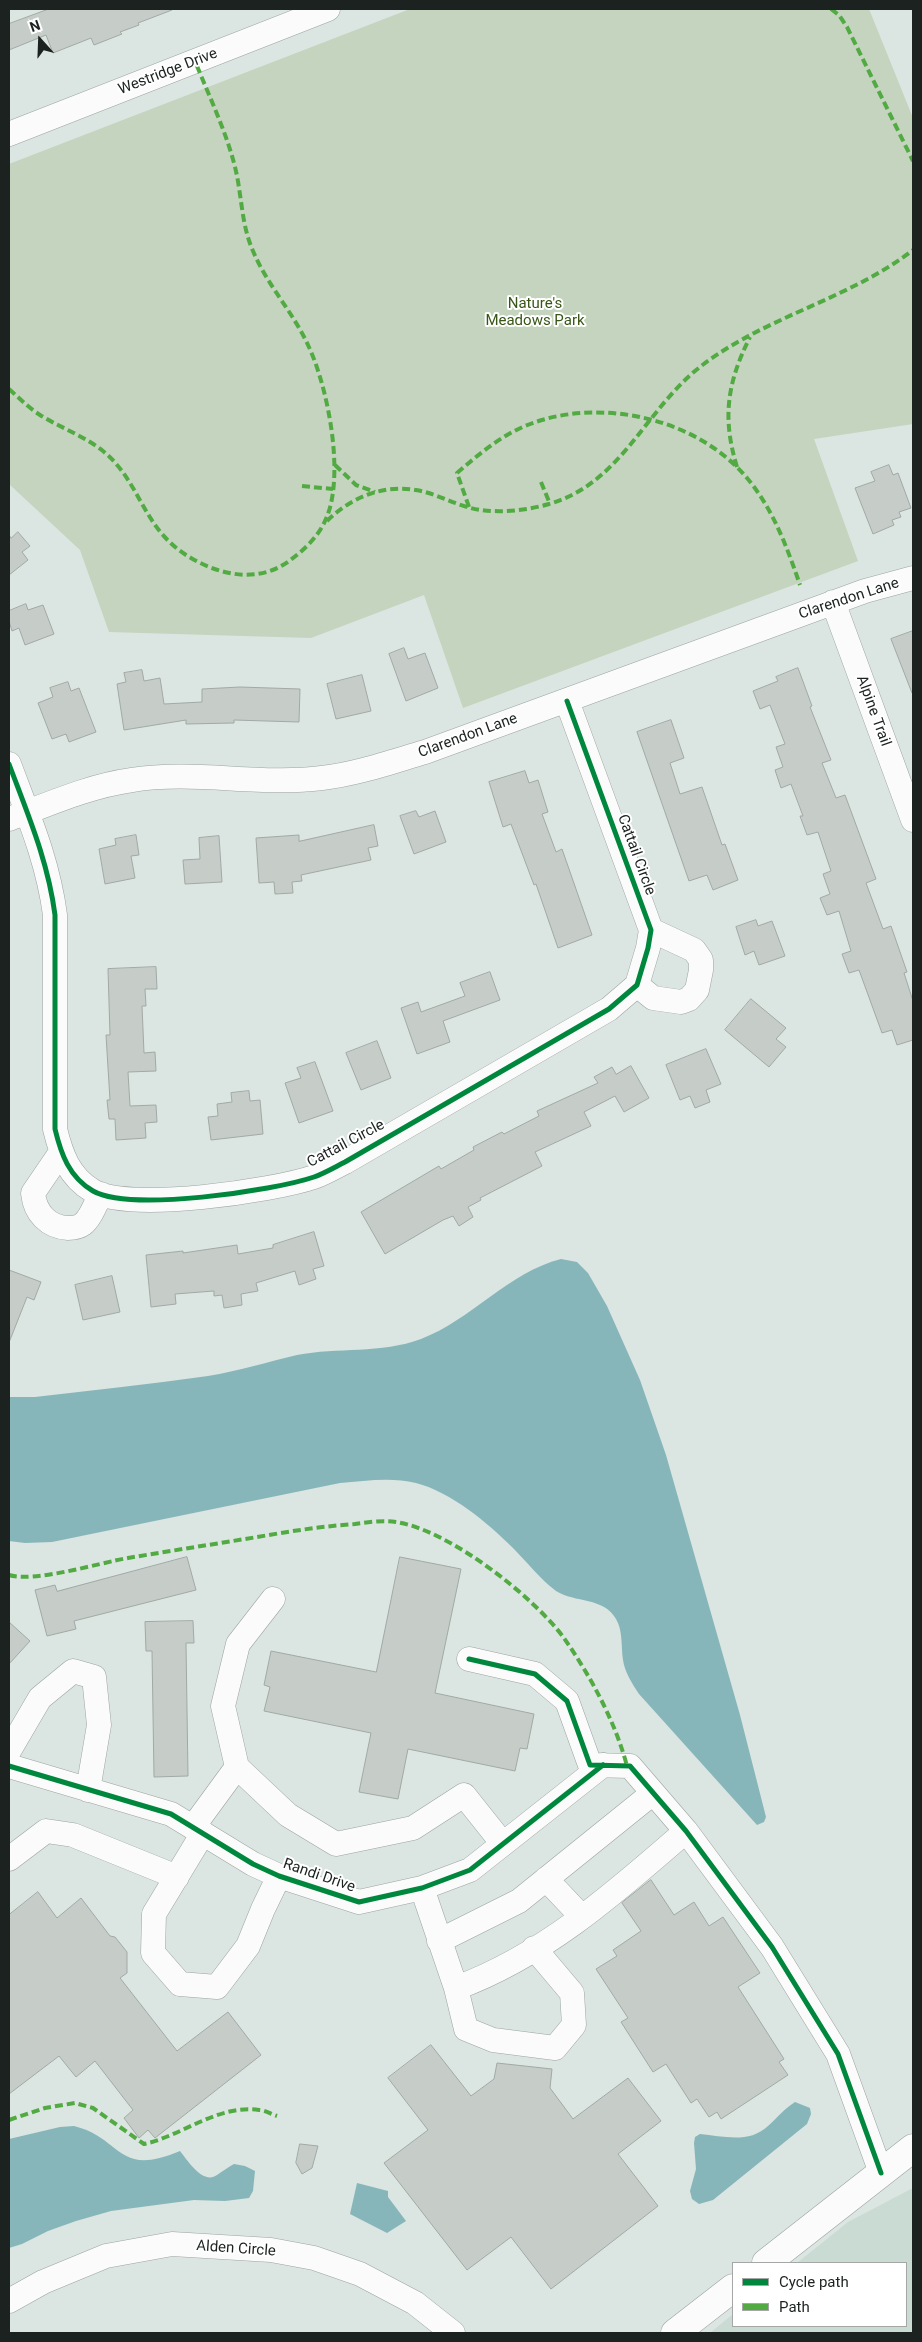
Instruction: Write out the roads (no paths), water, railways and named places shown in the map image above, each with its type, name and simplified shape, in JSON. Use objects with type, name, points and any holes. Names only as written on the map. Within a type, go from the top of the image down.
[{"type":"street","name":"Westridge Drive","points":[[9,134],[328,9]]},
{"type":"street","name":"Clarendon Lane","points":[[18,815],[82,791],[132,780],[184,777],[321,778],[370,769],[425,752],[833,602],[913,578]]},
{"type":"street","name":"Alpine Trail","points":[[833,602],[913,820]]},
{"type":"street","name":"Cattail Circle","points":[[9,764],[18,815],[46,866],[55,915],[55,1129],[60,1152],[72,1173],[94,1191],[101,1194],[117,1198],[149,1201],[187,1199],[277,1186],[315,1177],[345,1162],[609,1009],[637,985],[648,948],[650,930],[566,701]]},
{"type":"street","points":[[637,985],[653,998],[681,1002],[693,994],[699,983],[701,960],[698,953],[650,930]]},
{"type":"street","points":[[60,1152],[33,1193],[36,1208],[43,1218],[54,1225],[76,1227],[84,1224],[101,1194]]},
{"type":"street","points":[[273,1599],[238,1644],[223,1706],[236,1767],[288,1815],[336,1844],[413,1828],[464,1795],[503,1844]]},
{"type":"street","points":[[469,1659],[535,1674],[568,1701],[590,1765],[630,1766],[686,1831],[772,1947],[838,2054],[881,2173]]},
{"type":"street","points":[[9,1751],[40,1698],[73,1671],[94,1677],[99,1725],[88,1790]]},
{"type":"street","name":"Randi Drive","points":[[9,1766],[171,1814],[253,1864],[279,1876],[359,1902],[422,1888],[470,1870],[603,1765]]},
{"type":"street","points":[[198,1830],[236,1767]]},
{"type":"street","points":[[440,1941],[519,1901],[653,1793]]},
{"type":"street","name":"Randi Drive","points":[[198,1830],[177,1877],[154,1914],[153,1953],[180,1984],[216,1986],[248,1946],[263,1908],[279,1876]]},
{"type":"street","points":[[9,1859],[46,1831],[73,1835],[177,1877]]},
{"type":"street","points":[[456,1988],[490,1975],[582,1917],[627,1882],[686,1831]]},
{"type":"street","points":[[546,1879],[582,1917]]},
{"type":"street","points":[[422,1888],[456,1988],[466,2029],[493,2040],[555,2048],[574,2025],[572,1993],[534,1948]]},
{"type":"street","points":[[767,2262],[913,2148]]},
{"type":"street","name":"Alden Circle","points":[[9,2301],[43,2282],[106,2256],[172,2244],[271,2250],[314,2258],[360,2274],[415,2303],[453,2333]]},
{"type":"street","points":[[675,2333],[732,2289]]},
{"type":"water","points":[[561,1259],[577,1262],[588,1273],[607,1306],[640,1380],[666,1455],[740,1715],[766,1817],[764,1822],[757,1825],[639,1694],[625,1669],[620,1628],[611,1612],[597,1604],[556,1591],[503,1538],[481,1519],[442,1493],[429,1487],[397,1480],[340,1483],[52,1542],[25,1543],[9,1541],[9,1397],[35,1397],[187,1379],[231,1372],[297,1355],[328,1351],[375,1349],[406,1344],[439,1331],[524,1274],[542,1265]]},
{"type":"water","points":[[795,2102],[810,2108],[811,2114],[807,2124],[713,2200],[699,2204],[692,2199],[690,2191],[696,2169],[695,2137],[700,2134],[736,2138],[753,2135],[761,2132]]},
{"type":"water","points":[[74,2126],[90,2132],[131,2158],[143,2160],[159,2158],[180,2151],[196,2170],[206,2177],[217,2175],[234,2164],[245,2166],[255,2171],[253,2191],[249,2198],[225,2201],[194,2200],[111,2211],[48,2231],[22,2244],[9,2248],[9,2139],[60,2127]]},
{"type":"water","points":[[357,2183],[388,2191],[388,2197],[406,2221],[387,2233],[350,2214]]},
{"type":"park label","name":"Nature's Meadows Park","points":[[535,312]]}]
